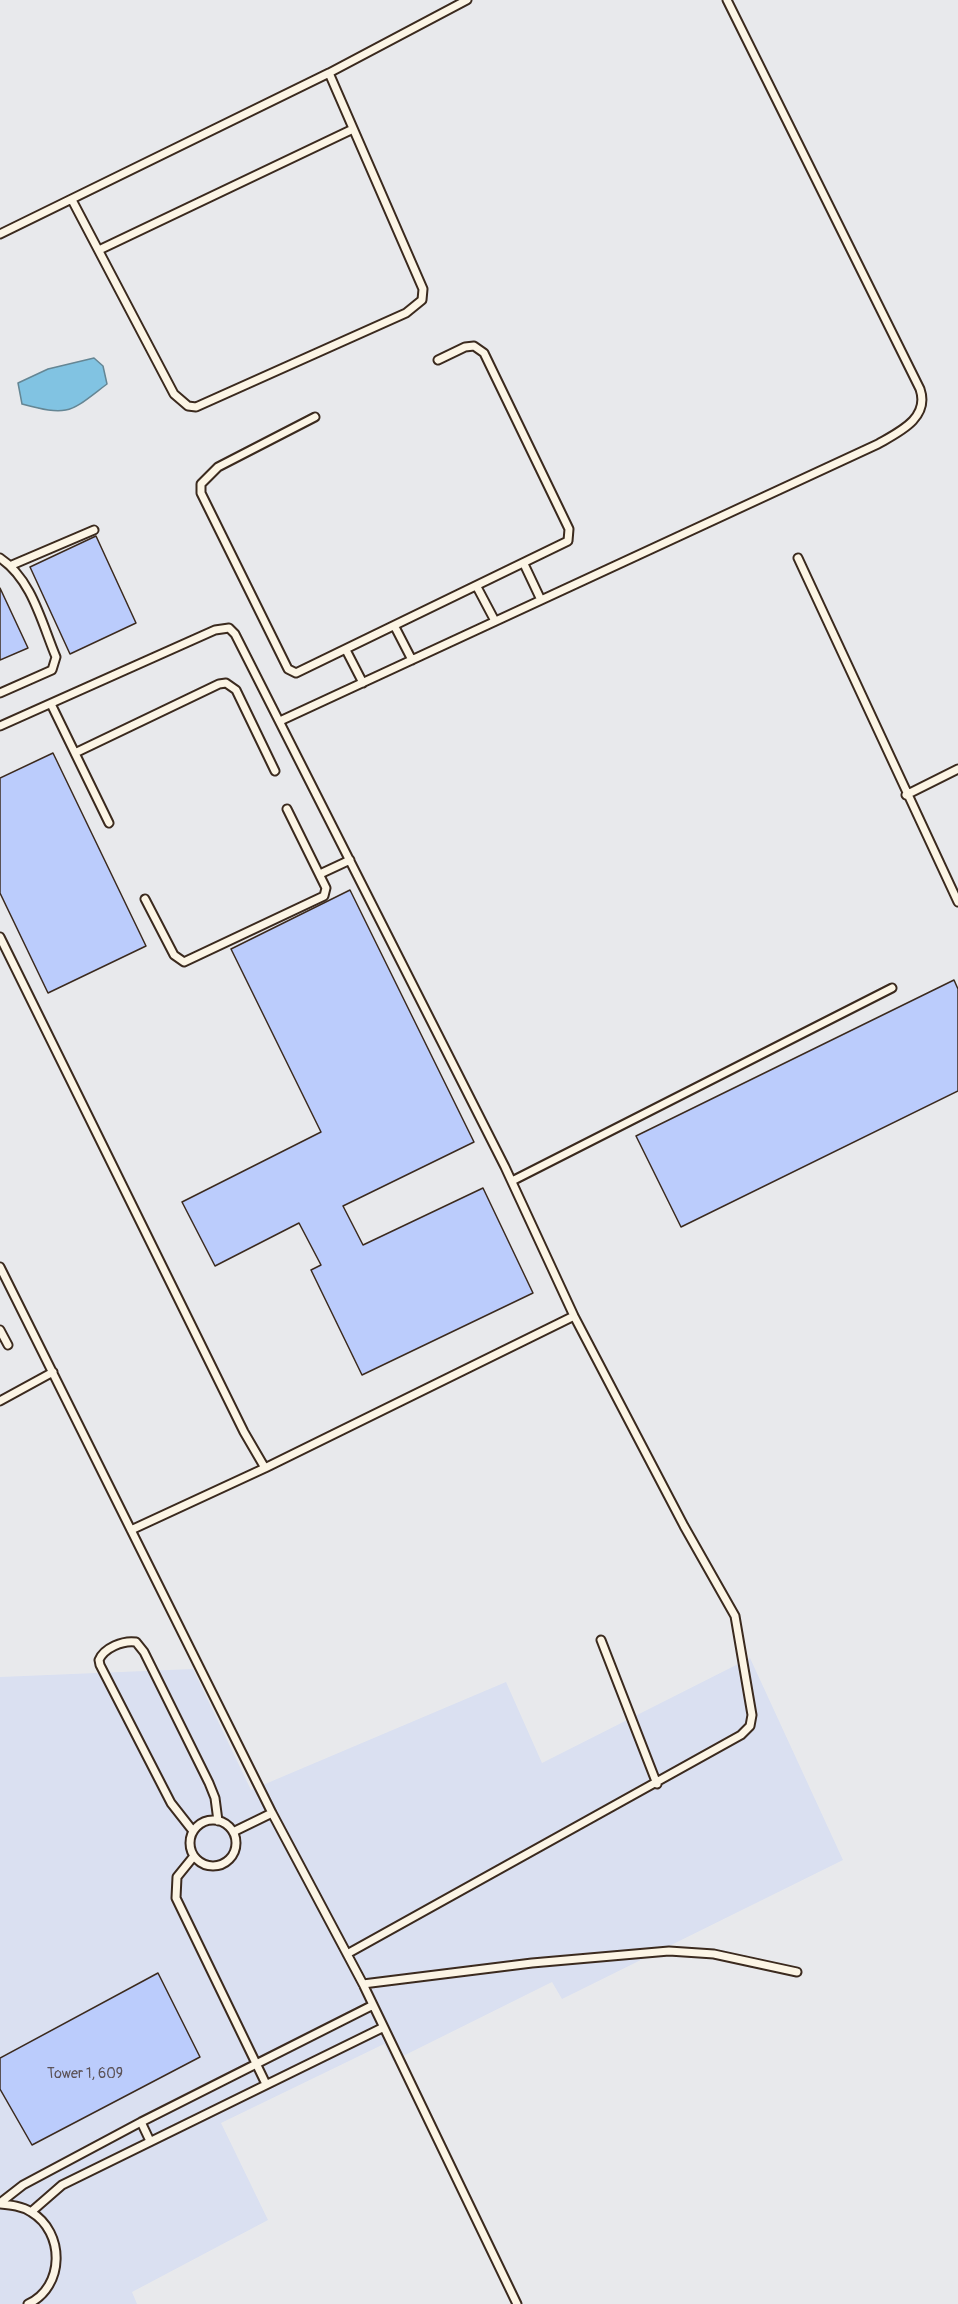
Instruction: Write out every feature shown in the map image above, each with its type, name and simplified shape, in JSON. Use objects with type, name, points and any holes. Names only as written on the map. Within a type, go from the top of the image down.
[{"type":"lane","points":[[0,234],[329,73],[467,0]]},
{"type":"lane","points":[[280,721],[878,444],[916,419],[923,400],[920,389],[727,0]]},
{"type":"lane","points":[[72,200],[174,394],[188,406],[196,407],[406,313],[422,300],[423,289],[329,73]]},
{"type":"lane","points":[[99,250],[353,129]]},
{"type":"lane","points":[[315,417],[218,466],[201,484],[201,494],[288,669],[296,673],[568,542],[569,529],[484,353],[474,346],[465,347],[438,360]]},
{"type":"lane","points":[[12,566],[94,530]]},
{"type":"lane","points":[[0,558],[12,566],[23,579],[56,657],[52,670],[0,693]]},
{"type":"lane","points":[[798,558],[906,795],[958,902]]},
{"type":"lane","points":[[525,564],[541,600]]},
{"type":"lane","points":[[477,587],[495,621]]},
{"type":"lane","points":[[395,627],[412,660]]},
{"type":"lane","points":[[0,726],[225,628],[235,634],[512,1181],[574,1316],[684,1526],[735,1617],[752,1716],[750,1726],[741,1735],[657,1784],[347,1954]]},
{"type":"lane","points":[[346,650],[363,682]]},
{"type":"lane","points":[[75,753],[219,684],[226,683],[236,690],[275,771]]},
{"type":"lane","points":[[51,704],[109,823]]},
{"type":"lane","points":[[906,795],[958,769]]},
{"type":"lane","points":[[145,899],[174,955],[184,962],[324,896],[326,888],[287,809]]},
{"type":"lane","points":[[320,874],[350,860]]},
{"type":"lane","points":[[0,937],[244,1432],[265,1468]]},
{"type":"lane","points":[[512,1181],[892,988]]},
{"type":"lane","points":[[0,1267],[272,1813],[363,1984],[371,2006],[517,2304]]},
{"type":"lane","points":[[131,1530],[265,1468],[574,1316]]},
{"type":"lane","points":[[0,1330],[8,1345]]},
{"type":"lane","points":[[0,1401],[53,1372]]},
{"type":"lane","points":[[601,1640],[657,1784]]},
{"type":"lane","points":[[193,1831],[171,1803],[100,1665],[99,1660],[102,1653],[119,1644],[136,1642],[144,1652],[209,1783],[218,1821],[233,1832],[236,1841],[235,1850],[222,1864],[208,1866],[194,1856],[190,1845],[193,1831],[200,1824],[218,1821]]},
{"type":"lane","points":[[233,1832],[272,1813]]},
{"type":"lane","points":[[194,1856],[177,1877],[176,1898],[266,2085]]},
{"type":"lane","points":[[363,1984],[532,1963],[669,1951],[714,1954],[796,1972]]},
{"type":"lane","points":[[0,2204],[29,2182],[141,2122],[371,2006]]},
{"type":"lane","points":[[31,2212],[62,2185],[382,2028]]},
{"type":"lane","points":[[141,2122],[150,2140]]},
{"type":"lane","points":[[0,2204],[15,2205],[31,2212],[45,2223],[54,2239],[57,2257],[54,2274],[46,2290],[28,2304]]},
{"type":"shaded area","points":[[750,1658],[843,1860],[562,1999],[552,1982],[393,2061],[384,2044],[221,2123],[268,2220],[132,2292],[137,2304],[0,2304],[0,1677],[193,1669],[251,1790],[506,1682],[542,1763]]},
{"type":"water","points":[[94,358],[103,366],[107,384],[85,401],[60,411],[22,404],[18,383],[48,369]]},
{"type":"building","points":[[96,536],[136,623],[70,654],[30,567]]},
{"type":"building","points":[[0,588],[28,648],[0,660]]},
{"type":"building","points":[[53,753],[146,946],[48,993],[0,893],[0,778]]},
{"type":"building","points":[[350,890],[474,1142],[343,1206],[363,1245],[483,1188],[533,1293],[362,1375],[311,1270],[321,1265],[299,1223],[215,1266],[182,1202],[321,1132],[231,949]]},
{"type":"building","points":[[954,980],[958,989],[958,1091],[681,1227],[636,1136]]},
{"type":"building","points":[[158,1973],[200,2057],[32,2145],[0,2089],[0,2058]]}]
